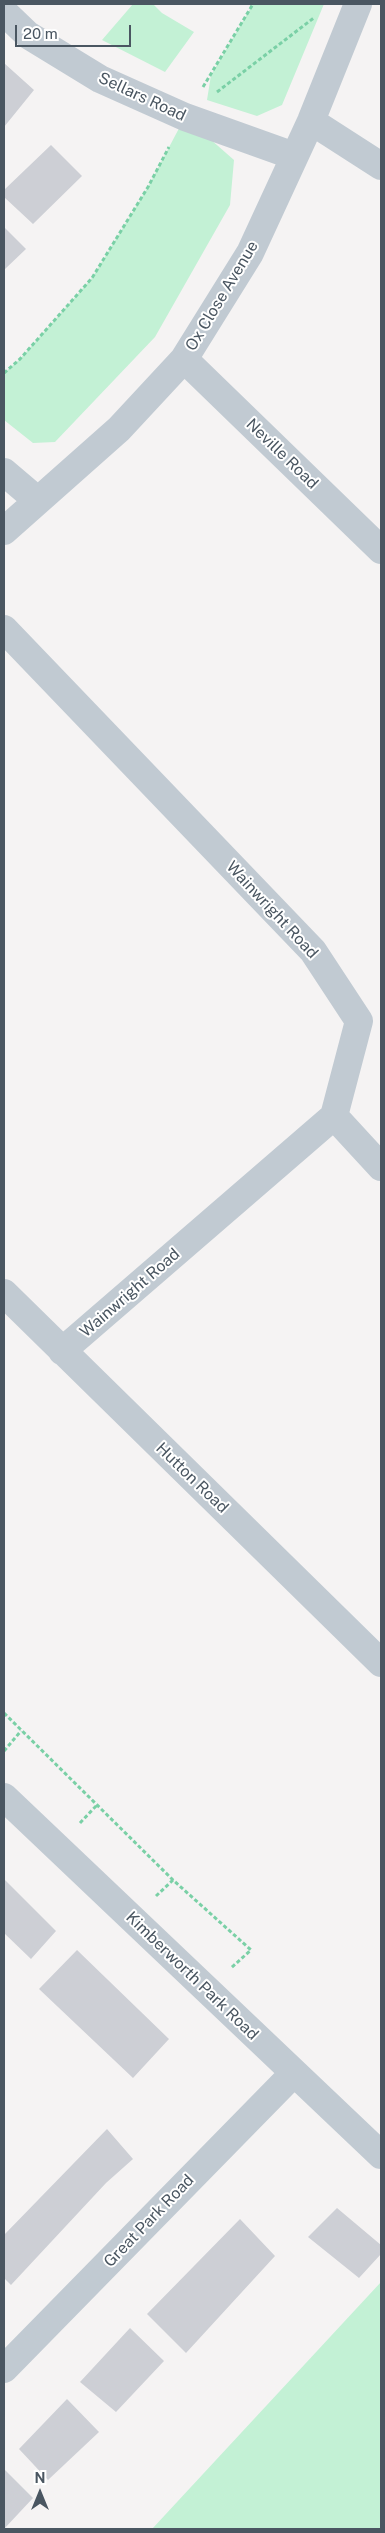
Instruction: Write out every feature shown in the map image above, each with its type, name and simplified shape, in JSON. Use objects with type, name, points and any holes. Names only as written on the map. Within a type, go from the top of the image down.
[{"type":"street","name":"Ox Close Avenue","points":[[4,531],[119,429],[184,359],[250,253],[311,121],[357,7]]},
{"type":"street","name":"Sellars Road","points":[[4,12],[28,35],[100,79],[185,117],[294,156]]},
{"type":"street","points":[[311,121],[381,166]]},
{"type":"street","name":"Neville Road","points":[[184,359],[381,550]]},
{"type":"street","points":[[4,472],[37,500]]},
{"type":"street","name":"Wainwright Road","points":[[4,628],[313,951],[359,1021],[334,1116],[62,1350]]},
{"type":"street","points":[[334,1116],[381,1167]]},
{"type":"street","name":"Hutton Road","points":[[4,1293],[381,1663]]},
{"type":"street","name":"Kimberworth Park Road","points":[[4,1797],[381,2155]]},
{"type":"street","name":"Great Park Road","points":[[4,2369],[294,2073]]},
{"type":"path","points":[[4,373],[20,359],[92,278],[148,187],[185,117],[253,4]]},
{"type":"path","points":[[185,117],[320,13],[357,7]]},
{"type":"path","points":[[4,1713],[173,1880],[251,1950],[207,1990]]},
{"type":"path","points":[[4,1751],[22,1731]]},
{"type":"green space","points":[[133,4],[153,4],[162,13],[194,32],[165,72],[102,40]]},
{"type":"green space","points":[[253,4],[324,4],[282,105],[257,116],[207,100],[211,75]]},
{"type":"green space","points":[[185,117],[234,160],[230,205],[155,337],[55,442],[33,443],[4,420],[4,373],[20,359],[92,278],[148,187]]},
{"type":"green space","points":[[381,2282],[381,2529],[152,2529]]},
{"type":"building","points":[[4,63],[34,90],[4,127]]},
{"type":"building","points":[[51,145],[82,176],[33,224],[4,197],[4,190]]},
{"type":"building","points":[[4,227],[26,249],[4,270]]},
{"type":"building","points":[[4,1879],[56,1931],[31,1959],[4,1933]]},
{"type":"building","points":[[77,1950],[169,2039],[133,2078],[39,1989]]},
{"type":"building","points":[[107,2129],[133,2159],[106,2183],[11,2285],[4,2278],[4,2235]]},
{"type":"building","points":[[337,2208],[381,2245],[381,2254],[359,2278],[308,2237]]},
{"type":"building","points":[[240,2219],[275,2256],[186,2353],[147,2314]]},
{"type":"building","points":[[130,2328],[164,2361],[116,2412],[80,2382]]},
{"type":"building","points":[[67,2399],[99,2432],[48,2480],[19,2449]]},
{"type":"building","points":[[4,2469],[33,2498],[4,2529]]}]
